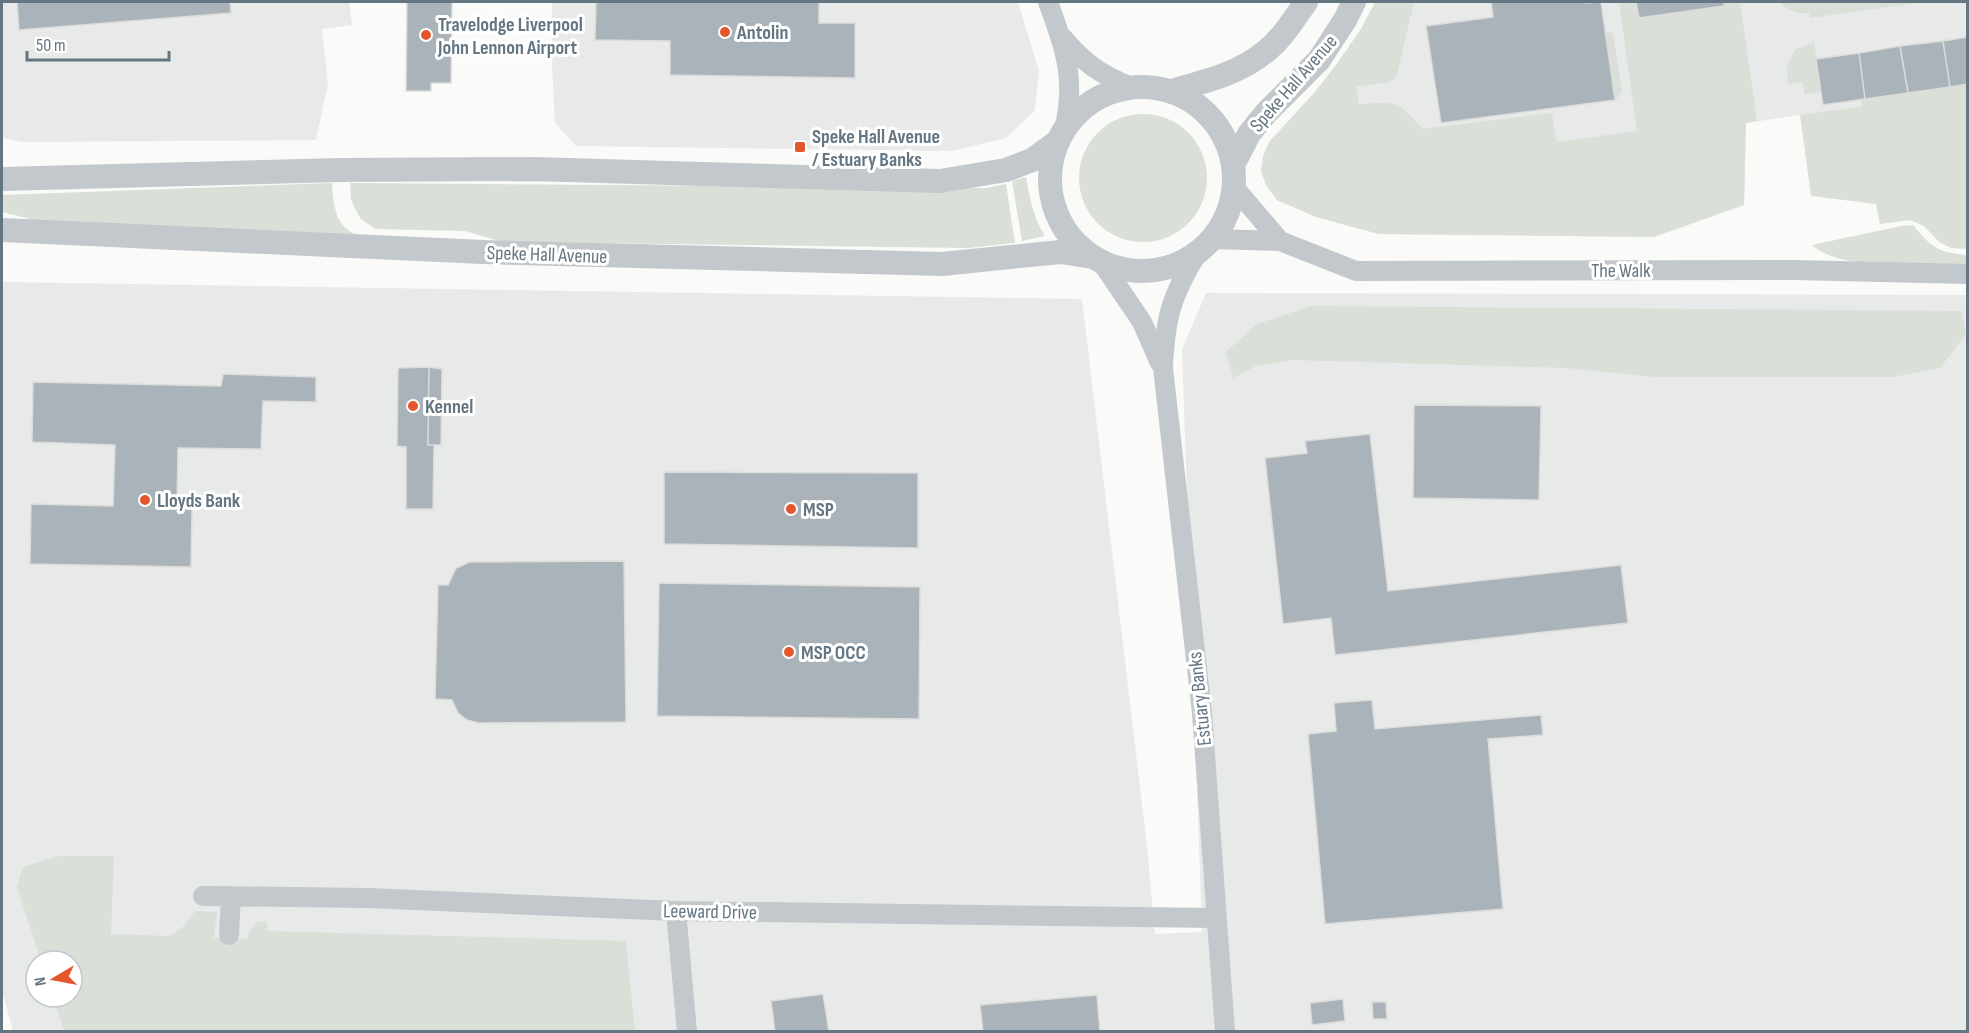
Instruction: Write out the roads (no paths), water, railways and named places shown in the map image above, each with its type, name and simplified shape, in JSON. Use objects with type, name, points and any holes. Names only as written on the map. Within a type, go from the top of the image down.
[{"type":"street","points":[[2,178],[341,170],[532,170],[940,181],[1006,170],[1032,160],[1061,135],[1083,108],[1105,94],[1131,87],[1152,87],[1171,91],[1195,103],[1214,122],[1228,144],[1234,176],[1227,215],[1204,246],[1178,264],[1153,271],[1127,270],[1098,260],[1071,238],[1056,213],[1050,185],[1053,156],[1061,135],[1070,96],[1068,69],[1061,36],[1048,2]]},
{"type":"street","name":"Speke Hall Avenue","points":[[1171,91],[1218,77],[1246,65],[1266,51],[1289,27],[1306,2]]},
{"type":"street","name":"Speke Hall Avenue","points":[[1234,176],[1248,134],[1318,60],[1345,21],[1354,2]]},
{"type":"street","points":[[1061,36],[1081,60],[1131,87]]},
{"type":"street","name":"The Walk","points":[[1234,176],[1280,242]]},
{"type":"street","name":"Speke Hall Avenue","points":[[2,230],[483,252],[942,264],[1060,252],[1098,260]]},
{"type":"street","points":[[2,242],[40,232]]},
{"type":"street","name":"The Walk","points":[[1204,246],[1280,242],[1356,271],[1794,270],[1968,274]]},
{"type":"street","name":"Estuary Banks","points":[[1204,246],[1179,284],[1170,308],[1164,335],[1163,368],[1202,713],[1226,1032]]},
{"type":"street","name":"Estuary Banks","points":[[1098,260],[1142,322],[1163,368]]},
{"type":"street","name":"Leeward Drive","points":[[202,896],[368,898],[676,911],[1217,918]]},
{"type":"street","points":[[229,935],[231,896]]},
{"type":"street","points":[[676,911],[687,1032]]},
{"type":"place","name":"Antolin","points":[[725,32]]},
{"type":"place","name":"Travelodge Liverpool John Lennon Airport","points":[[426,35]]},
{"type":"place","name":"Speke Hall Avenue / Estuary Banks","points":[[800,147]]},
{"type":"place","name":"Kennel","points":[[413,406]]},
{"type":"place","name":"Lloyds Bank","points":[[145,500]]},
{"type":"place","name":"MSP","points":[[791,509]]},
{"type":"place","name":"MSP OCC","points":[[789,652]]}]
